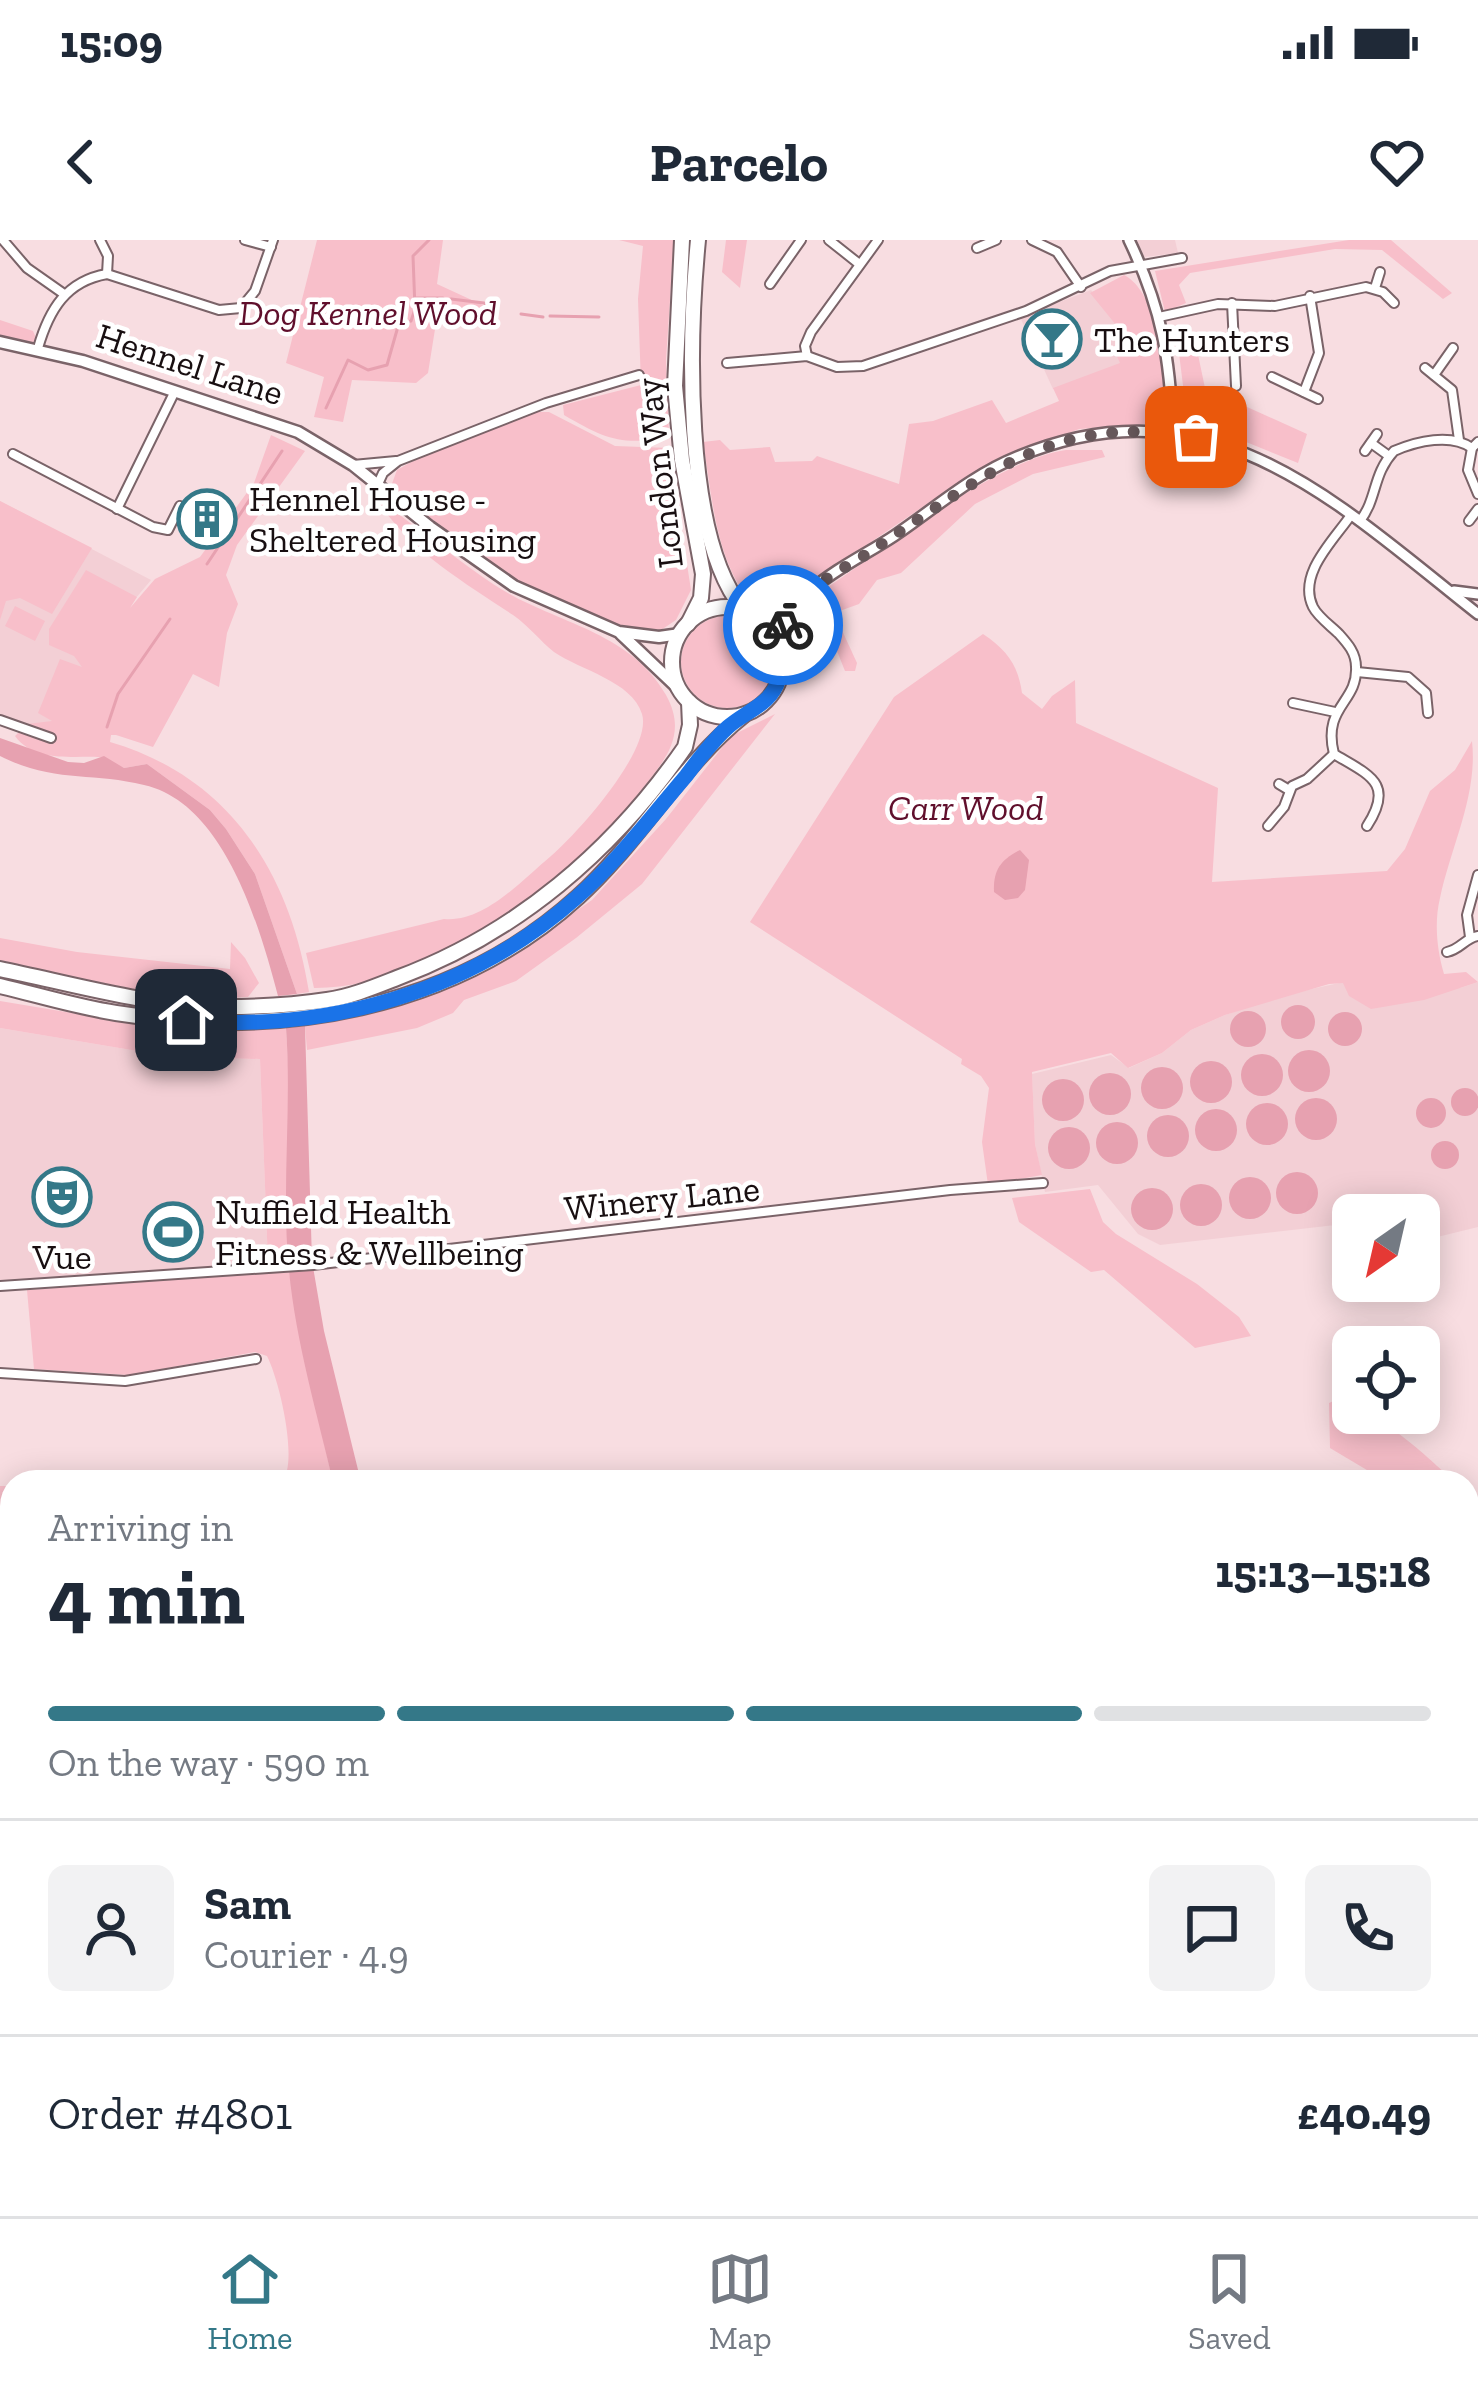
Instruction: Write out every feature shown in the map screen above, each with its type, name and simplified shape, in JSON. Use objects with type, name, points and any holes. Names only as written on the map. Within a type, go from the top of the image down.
[{"type":"highway","name":"London Way","points":[[682,240],[675,386],[684,473],[703,574],[700,598],[684,628]]},
{"type":"highway","name":"London Way","points":[[698,240],[690,332],[700,478],[725,580],[745,610]]},
{"type":"highway","points":[[0,986],[114,1013],[222,1015],[382,1005],[509,949],[577,898],[711,745],[768,699],[782,673],[779,644],[760,618],[745,610],[712,609],[684,628],[672,662],[685,696],[685,747],[598,853],[509,922],[447,958],[329,1008]]},
{"type":"highway","points":[[685,696],[715,716],[744,715]]},
{"type":"highway","points":[[0,969],[222,1015]]},
{"type":"main road","name":"Hennel Lane","points":[[0,342],[38,349],[280,424],[353,465],[514,586],[619,632],[648,655],[685,696]]},
{"type":"main road","name":"Hennel Lane","points":[[619,632],[659,638],[684,628]]},
{"type":"street","points":[[3,240],[28,268],[64,294]]},
{"type":"street","points":[[100,240],[108,256],[106,274]]},
{"type":"street","points":[[38,349],[64,294],[81,280],[106,274],[230,311],[249,301],[272,244],[245,240]]},
{"type":"street","points":[[770,284],[801,240]]},
{"type":"street","points":[[830,240],[858,263]]},
{"type":"street","points":[[808,356],[807,339],[878,240]]},
{"type":"street","points":[[977,248],[996,240]]},
{"type":"street","points":[[1032,240],[1058,252],[1082,287]]},
{"type":"street","points":[[1129,240],[1159,317],[1170,361],[1174,433]]},
{"type":"street","points":[[728,363],[808,356],[837,367],[863,366],[1026,311],[1110,272],[1182,258]]},
{"type":"street","points":[[1375,288],[1380,272]]},
{"type":"street","points":[[1159,317],[1232,303],[1275,305],[1375,288],[1394,303]]},
{"type":"street","points":[[1304,392],[1319,353],[1310,296]]},
{"type":"street","points":[[1232,303],[1236,386]]},
{"type":"street","points":[[1434,375],[1453,348]]},
{"type":"street","points":[[1425,368],[1452,390],[1460,440]]},
{"type":"street","points":[[353,465],[398,461],[546,403],[639,375]]},
{"type":"street","points":[[1272,376],[1318,399]]},
{"type":"street","points":[[117,509],[174,393]]},
{"type":"street","points":[[779,644],[792,608],[824,580],[1012,458],[1061,440],[1120,431],[1174,433],[1246,451],[1355,518],[1478,614]]},
{"type":"street","points":[[1367,826],[1379,808],[1374,779],[1334,754],[1330,729],[1357,671],[1354,652],[1314,609],[1309,588],[1314,569],[1373,501],[1376,475],[1388,456],[1410,445],[1460,440],[1475,445],[1468,470],[1478,494]]},
{"type":"street","points":[[1371,443],[1388,456]]},
{"type":"street","points":[[14,454],[153,527],[168,530],[180,506]]},
{"type":"street","points":[[378,484],[398,461]]},
{"type":"street","points":[[1469,521],[1478,509]]},
{"type":"street","points":[[1444,587],[1478,594]]},
{"type":"street","points":[[745,610],[792,608]]},
{"type":"street","points":[[1357,671],[1408,677],[1426,693],[1428,713]]},
{"type":"street","points":[[1293,703],[1335,712]]},
{"type":"street","points":[[0,720],[51,738]]},
{"type":"street","points":[[1268,826],[1284,807],[1289,790],[1334,754]]},
{"type":"street","points":[[1279,784],[1289,790]]},
{"type":"street","points":[[1379,808],[1393,812]]},
{"type":"street","points":[[1447,952],[1474,937],[1467,915],[1478,875]]},
{"type":"street","name":"Winery Lane","points":[[0,1286],[311,1266],[1043,1183]]},
{"type":"street","points":[[0,1373],[125,1381],[256,1360]]},
{"type":"shaded area","points":[[1137,240],[1175,240],[1178,253],[1144,257]]},
{"type":"shaded area","points":[[1091,290],[1128,336],[1124,364],[1053,389],[1020,317]]},
{"type":"shaded area","points":[[0,501],[151,580],[130,605],[50,734],[0,718]]},
{"type":"shaded area","points":[[0,738],[68,762],[84,763],[104,756],[124,768],[147,764],[210,810],[255,874],[297,994],[278,996],[235,872],[197,816],[172,796],[144,785],[55,774],[19,764],[0,756]]},
{"type":"shaded area","points":[[1020,850],[1029,860],[1025,890],[1018,898],[1005,900],[994,892],[995,878],[1003,862]]},
{"type":"shaded area","points":[[1344,982],[1460,988],[1478,982],[1478,1227],[1440,1236],[1440,1194],[1332,1194],[1332,1225],[1160,1245],[1138,1234],[1098,1185],[1045,1192],[1035,1144],[1032,1074],[1111,1055],[1129,1068],[1162,1053],[1191,1030],[1279,996]]},
{"type":"shaded area","points":[[1298,1005],[1310,1010],[1315,1022],[1310,1034],[1298,1039],[1286,1034],[1281,1022],[1286,1010]]},
{"type":"shaded area","points":[[1248,1011],[1261,1016],[1266,1029],[1261,1042],[1248,1047],[1235,1042],[1230,1029],[1235,1016]]},
{"type":"shaded area","points":[[1345,1012],[1357,1017],[1362,1029],[1357,1041],[1345,1046],[1333,1041],[1328,1029],[1333,1017]]},
{"type":"shaded area","points":[[305,1026],[312,1261],[358,1470],[330,1470],[292,1298],[286,1210],[286,1028]]},
{"type":"shaded area","points":[[0,1028],[173,1057],[260,1059],[268,1263],[0,1285]]},
{"type":"shaded area","points":[[1309,1050],[1324,1056],[1330,1071],[1324,1086],[1309,1092],[1294,1086],[1288,1071],[1294,1056]]},
{"type":"shaded area","points":[[1262,1054],[1277,1060],[1283,1075],[1277,1090],[1262,1096],[1247,1090],[1241,1075],[1247,1060]]},
{"type":"shaded area","points":[[1211,1061],[1226,1067],[1232,1082],[1226,1097],[1211,1103],[1196,1097],[1190,1082],[1196,1067]]},
{"type":"shaded area","points":[[1162,1067],[1177,1073],[1183,1088],[1177,1103],[1162,1109],[1147,1103],[1141,1088],[1147,1073]]},
{"type":"shaded area","points":[[1110,1073],[1125,1079],[1131,1094],[1125,1109],[1110,1115],[1095,1109],[1089,1094],[1095,1079]]},
{"type":"shaded area","points":[[1063,1079],[1078,1085],[1084,1100],[1078,1115],[1063,1121],[1048,1115],[1042,1100],[1048,1085]]},
{"type":"shaded area","points":[[1465,1088],[1475,1092],[1479,1102],[1475,1112],[1465,1116],[1455,1112],[1451,1102],[1455,1092]]},
{"type":"shaded area","points":[[1316,1098],[1331,1104],[1337,1119],[1331,1134],[1316,1140],[1301,1134],[1295,1119],[1301,1104]]},
{"type":"shaded area","points":[[1431,1098],[1446,1113],[1431,1128],[1416,1113]]},
{"type":"shaded area","points":[[1267,1103],[1282,1109],[1288,1124],[1282,1139],[1267,1145],[1252,1139],[1246,1124],[1252,1109]]},
{"type":"shaded area","points":[[1216,1109],[1231,1115],[1237,1130],[1231,1145],[1216,1151],[1201,1145],[1195,1130],[1201,1115]]},
{"type":"shaded area","points":[[1168,1115],[1183,1121],[1189,1136],[1183,1151],[1168,1157],[1153,1151],[1147,1136],[1153,1121]]},
{"type":"shaded area","points":[[1117,1122],[1132,1128],[1138,1143],[1132,1158],[1117,1164],[1102,1158],[1096,1143],[1102,1128]]},
{"type":"shaded area","points":[[1069,1127],[1084,1133],[1090,1148],[1084,1163],[1069,1169],[1054,1163],[1048,1148],[1054,1133]]},
{"type":"shaded area","points":[[1445,1141],[1455,1145],[1459,1155],[1455,1165],[1445,1169],[1435,1165],[1431,1155],[1435,1145]]},
{"type":"shaded area","points":[[1297,1172],[1312,1178],[1318,1193],[1312,1208],[1297,1214],[1282,1208],[1276,1193],[1282,1178]]},
{"type":"shaded area","points":[[1250,1177],[1265,1183],[1271,1198],[1265,1213],[1250,1219],[1235,1213],[1229,1198],[1235,1183]]},
{"type":"shaded area","points":[[1201,1184],[1216,1190],[1222,1205],[1216,1220],[1201,1226],[1186,1220],[1180,1205],[1186,1190]]},
{"type":"shaded area","points":[[1152,1188],[1167,1194],[1173,1209],[1167,1224],[1152,1230],[1137,1224],[1131,1209],[1137,1194]]},
{"type":"green space","name":"Dog Kennel Wood","points":[[317,240],[443,240],[437,284],[489,308],[487,322],[436,323],[428,373],[416,383],[352,380],[343,422],[314,417],[324,377],[286,363]]},
{"type":"green space","points":[[619,240],[674,240],[666,360],[669,437],[614,438],[564,415],[563,405],[641,385],[638,299],[643,246]]},
{"type":"green space","points":[[726,240],[747,240],[740,288],[722,272]]},
{"type":"green space","points":[[1349,240],[1391,240],[1452,293],[1443,299],[1382,250],[1335,249],[1190,273],[1179,285],[1186,303],[1165,312],[1155,271]]},
{"type":"green space","points":[[1124,275],[1146,299],[1161,341],[1167,385],[1161,417],[1147,424],[1079,429],[997,461],[790,597],[773,602],[749,600],[722,545],[703,442],[720,440],[730,450],[770,447],[775,462],[812,461],[817,456],[899,484],[909,424],[933,421],[992,400],[1006,423],[1059,401],[1053,388],[1120,363],[1113,348],[1125,336],[1090,293]]},
{"type":"green space","points":[[0,320],[33,331],[37,340],[30,344],[0,338]]},
{"type":"green space","points":[[1196,345],[1205,388],[1307,434],[1298,463],[1187,418],[1179,353]]},
{"type":"green space","points":[[536,412],[549,412],[615,446],[669,448],[691,590],[676,620],[658,632],[625,629],[536,593],[462,547],[390,489],[397,470],[413,461]]},
{"type":"green space","points":[[271,435],[305,451],[237,545],[226,575],[238,604],[227,633],[219,687],[193,674],[153,747],[116,735],[111,735],[110,742],[189,779],[221,805],[247,836],[287,908],[300,949],[309,992],[297,994],[255,874],[210,810],[147,764],[124,768],[101,757],[42,754],[15,736],[27,724],[52,721],[38,713],[60,659],[82,667],[74,656],[49,645],[49,629],[86,570],[137,597],[130,608],[155,579],[200,557],[254,483]]},
{"type":"green space","points":[[1066,450],[1102,450],[1105,457],[1033,474],[975,504],[901,573],[877,580],[859,604],[834,613],[857,663],[855,671],[845,671],[823,616],[808,627],[812,670],[803,674],[795,653],[795,632],[802,612],[816,595],[972,490],[1005,471]]},
{"type":"green space","points":[[376,497],[493,584],[632,655],[666,695],[673,710],[674,738],[654,774],[606,831],[534,896],[448,951],[403,971],[358,984],[314,988],[306,953],[474,914],[515,888],[594,811],[625,769],[642,729],[642,714],[628,693],[554,652],[519,619],[437,563],[403,532]]},
{"type":"green space","points":[[0,501],[92,548],[52,614],[20,598],[6,601],[0,620]]},
{"type":"green space","points":[[15,606],[45,621],[35,641],[5,626]]},
{"type":"green space","points":[[727,616],[745,619],[760,629],[770,644],[770,680],[760,695],[745,705],[727,708],[709,705],[694,695],[684,680],[681,662],[684,644],[694,629],[709,619]]},
{"type":"green space","name":"Carr Wood","points":[[983,634],[1005,652],[1022,693],[1042,709],[1075,680],[1076,723],[1218,788],[1212,882],[1387,871],[1405,849],[1430,791],[1455,770],[1472,741],[1471,781],[1440,898],[1437,927],[1444,974],[1466,972],[1478,982],[1424,1000],[1371,1009],[1349,996],[1343,983],[1329,984],[1225,1015],[1128,1068],[1111,1053],[1032,1072],[1035,1144],[1042,1175],[988,1185],[982,1142],[989,1088],[981,1076],[961,1064],[962,1059],[750,922],[894,697]]},
{"type":"green space","points":[[775,714],[642,884],[576,938],[516,981],[464,1000],[453,1013],[417,1028],[307,1050],[305,1026],[410,1003],[522,948],[592,900],[666,819],[731,736]]},
{"type":"green space","points":[[0,938],[230,969],[231,942],[259,983],[248,997],[217,997],[92,983],[0,964]]},
{"type":"green space","points":[[0,1001],[180,1031],[286,1028],[289,1262],[268,1263],[260,1059],[173,1057],[0,1028]]},
{"type":"green space","points":[[1090,1189],[1103,1222],[1116,1234],[1197,1284],[1239,1317],[1251,1336],[1195,1348],[1104,1270],[1091,1272],[1019,1222],[1012,1198]]},
{"type":"green space","points":[[289,1271],[330,1470],[287,1470],[282,1401],[267,1356],[255,1352],[129,1375],[34,1369],[27,1290]]},
{"type":"green space","points":[[1332,1402],[1332,1434],[1399,1434],[1441,1470],[1367,1470],[1330,1448]]},
{"type":"waterway","points":[[326,408],[348,360],[368,370],[387,365],[399,323],[411,321],[415,309],[413,256],[429,240]]},
{"type":"waterway","points":[[415,298],[443,298]]},
{"type":"waterway","points":[[451,299],[484,303],[494,310]]},
{"type":"waterway","points":[[521,314],[543,317]]},
{"type":"waterway","points":[[550,316],[599,317]]},
{"type":"waterway","points":[[207,564],[282,451]]},
{"type":"waterway","points":[[107,727],[118,694],[170,619]]},
{"type":"way so far","points":[[783,625],[792,608],[824,580],[1012,458],[1061,440],[1120,431],[1196,437]]},
{"type":"place","name":"The Hunters","points":[[1052,339]]},
{"type":"place","name":"Hennel House - Sheltered Housing","points":[[207,519]]},
{"type":"place","name":"Vue","points":[[62,1197]]},
{"type":"place","name":"Nuffield Health Fitness & Wellbeing","points":[[173,1232]]},
{"type":"route","points":[[186,1020],[222,1024],[330,1016],[382,1005],[509,949],[577,898],[725,729],[768,699],[782,673],[779,644],[783,625]]}]
